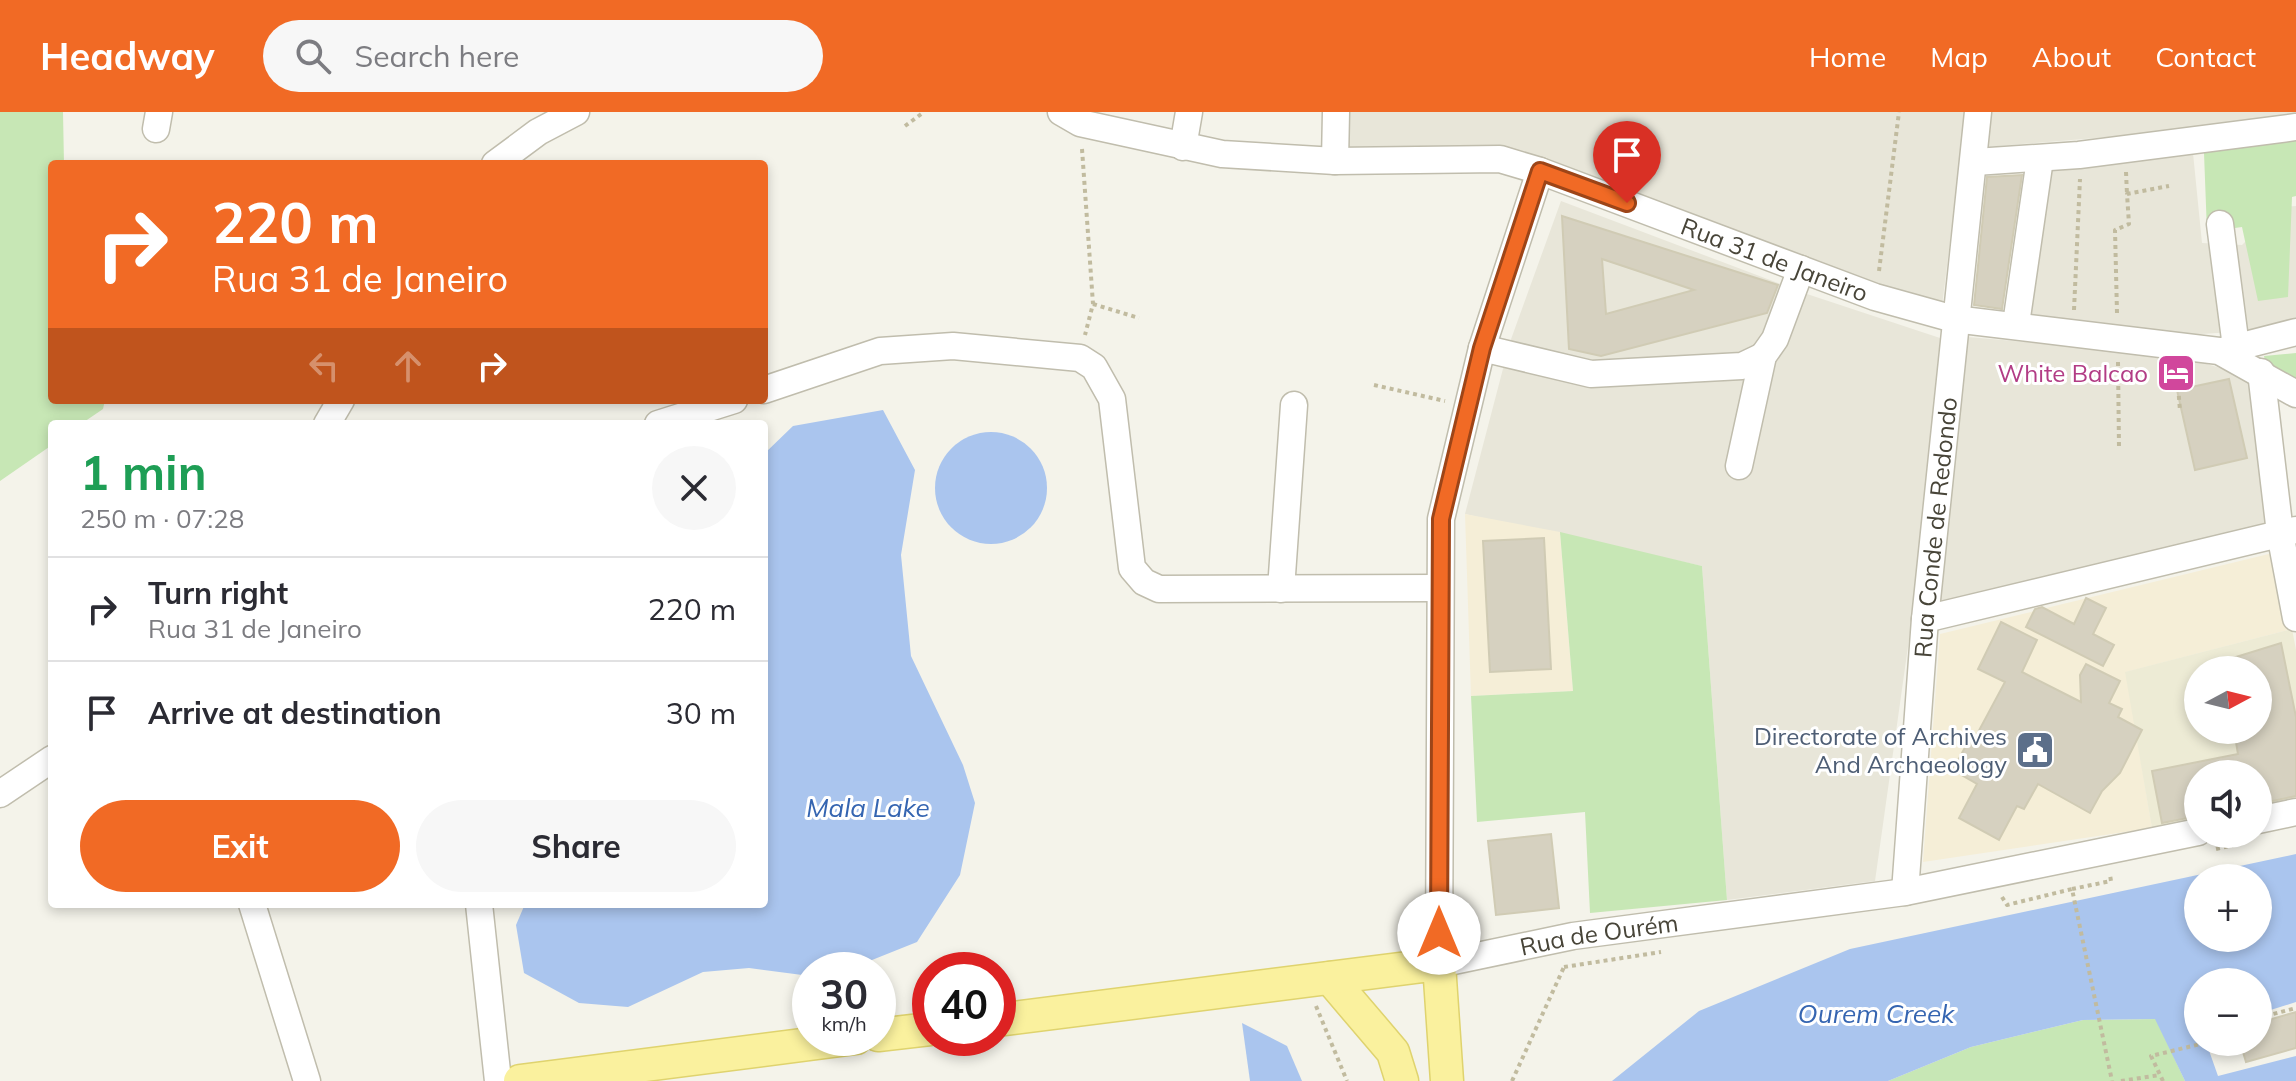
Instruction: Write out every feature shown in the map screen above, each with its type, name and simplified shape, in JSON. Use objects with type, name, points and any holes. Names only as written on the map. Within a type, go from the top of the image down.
[{"type":"main road","name":"Rua de Ourém","points":[[1016,1018],[1439,964]]},
{"type":"main road","points":[[1439,964],[1447,1081]]},
{"type":"main road","points":[[1318,979],[1393,1052],[1402,1081]]},
{"type":"main road","points":[[520,1081],[792,1047]]},
{"type":"street","points":[[499,160],[532,122],[576,112]]},
{"type":"street","points":[[1183,147],[1189,112]]},
{"type":"street","points":[[1335,161],[1336,112]]},
{"type":"street","name":"Rua Conde de Redondo","points":[[1905,892],[1925,619],[1978,112]]},
{"type":"street","name":"Rua 31 de Janeiro","points":[[1071,117],[1183,147],[1222,154],[1335,161],[1500,159],[1540,171],[1875,297],[1954,319],[2227,349],[2296,394]]},
{"type":"street","points":[[1975,162],[2040,159],[2296,127]]},
{"type":"street","points":[[2016,324],[2040,159]]},
{"type":"street","points":[[1439,964],[1441,519],[1482,348],[1540,171]]},
{"type":"street","points":[[2220,224],[2227,349],[2296,332]]},
{"type":"street","points":[[1739,466],[1763,356],[1775,339],[1801,269]]},
{"type":"street","points":[[768,389],[880,351],[953,346],[1080,358],[1094,367],[1112,399],[1132,568],[1144,582],[1159,589],[1439,588]]},
{"type":"street","points":[[1482,348],[1591,374],[1742,366],[1763,356]]},
{"type":"street","points":[[2261,372],[2288,531],[2296,618]]},
{"type":"street","points":[[671,420],[721,404]]},
{"type":"street","points":[[1281,589],[1294,405]]},
{"type":"street","points":[[1925,619],[2288,531]]},
{"type":"street","points":[[0,794],[48,762]]},
{"type":"street","points":[[2272,817],[2296,812]]},
{"type":"street","name":"Rua de Ourém","points":[[1439,964],[1573,936],[1905,892],[2184,835]]},
{"type":"street","points":[[253,908],[307,1081]]},
{"type":"street","points":[[479,908],[498,1081]]},
{"type":"path","points":[[905,126],[924,112]]},
{"type":"path","points":[[1875,297],[1899,112]]},
{"type":"path","points":[[1071,117],[1093,304],[1080,358]]},
{"type":"path","points":[[2073,332],[2080,178]]},
{"type":"path","points":[[2119,448],[2115,230],[2129,224],[2127,194],[2169,186]]},
{"type":"path","points":[[1093,304],[1139,318]]},
{"type":"path","points":[[2175,345],[2180,411]]},
{"type":"path","points":[[1374,385],[1451,402]]},
{"type":"path","points":[[1998,891],[2007,905],[2111,881],[2110,870]]},
{"type":"path","points":[[2072,889],[2112,1081]]},
{"type":"path","points":[[1512,1081],[1564,967],[1573,936]]},
{"type":"path","points":[[1318,979],[1347,1081]]},
{"type":"path","points":[[2272,1014],[2296,1008]]},
{"type":"path","points":[[2121,1081],[2162,1078],[2151,1056],[2184,1048]]},
{"type":"shaded area","points":[[1344,112],[1966,112],[1942,306],[1813,268],[1598,185],[1343,150]]},
{"type":"shaded area","points":[[1987,112],[2296,112],[2296,117],[2243,126],[1986,147]]},
{"type":"shaded area","points":[[2193,153],[2202,243],[2242,245],[2280,207],[2296,206],[2296,328],[2170,336],[2025,319],[2049,170]]},
{"type":"shaded area","points":[[1561,201],[1807,294],[1940,338],[1913,611],[1875,881],[1727,900],[1702,566],[1465,514],[1510,342]]},
{"type":"shaded area","points":[[1968,337],[2178,355],[2249,377],[2276,527],[1933,603]]},
{"type":"shaded area","points":[[1465,514],[1560,532],[1573,691],[1471,696]]},
{"type":"shaded area","name":"Directorate of Archives And Archaeology","points":[[2277,552],[2292,629],[2126,672],[2152,828],[1923,862],[1940,634]]},
{"type":"shaded area","points":[[2292,629],[2296,650],[2296,806],[2272,810],[2272,760],[2184,760],[2184,823],[2152,828],[2125,672],[2184,657],[2184,744],[2272,744],[2272,656],[2187,656]]},
{"type":"green space","points":[[0,112],[63,112],[64,160],[48,160],[48,404],[104,404],[103,409],[87,420],[48,420],[48,448],[0,481]]},
{"type":"green space","points":[[2296,138],[2296,196],[2292,197],[2288,297],[2258,301],[2242,227],[2207,232],[2204,153]]},
{"type":"green space","points":[[2296,353],[2296,386],[2270,388],[2264,356]]},
{"type":"green space","points":[[1560,532],[1702,566],[1727,900],[1590,913],[1585,812],[1477,822],[1471,696],[1573,691]]},
{"type":"green space","points":[[2156,1019],[2185,1081],[1888,1081],[1971,1047],[2083,1020]]},
{"type":"water","name":"Mala Lake","points":[[883,410],[915,470],[901,555],[911,656],[963,765],[975,803],[960,875],[917,942],[892,952],[792,952],[792,974],[749,968],[703,972],[628,1007],[579,1003],[524,973],[516,925],[523,908],[768,908],[768,450],[793,426]]},
{"type":"water","points":[[991,432],[1012,437],[1030,449],[1042,467],[1047,488],[1042,509],[1030,527],[1012,539],[991,544],[970,539],[952,527],[940,509],[935,488],[940,467],[952,449],[970,437]]},
{"type":"water","name":"Ourem Creek","points":[[2296,854],[2296,1002],[2272,1010],[2272,968],[2184,968],[2184,1056],[2211,1056],[2218,1076],[2296,1056],[2296,1081],[2185,1081],[2155,1019],[2083,1020],[1971,1047],[1888,1081],[1612,1081],[1699,1011],[1850,949],[2184,878],[2184,952],[2272,952],[2272,864],[2249,864]]},
{"type":"water","points":[[1242,1023],[1287,1046],[1302,1081],[1250,1081]]},
{"type":"building","points":[[2022,175],[2002,309],[1974,305],[1987,177]]},
{"type":"building","points":[[1562,216],[1778,285],[1767,313],[1601,356],[1569,349]],"holes":[[[1602,259],[1694,290],[1606,314]]]},
{"type":"building","points":[[2229,379],[2247,458],[2195,470],[2177,390]]},
{"type":"building","points":[[1544,538],[1551,669],[1490,672],[1483,541]]},
{"type":"building","points":[[2086,598],[2106,608],[2093,634],[2114,645],[2103,666],[2026,627],[2035,609],[2042,607],[2074,624]]},
{"type":"building","points":[[2001,622],[2037,640],[2022,672],[2081,702],[2080,675],[2086,664],[2120,681],[2109,703],[2122,709],[2118,717],[2142,730],[2120,773],[2102,791],[2090,813],[2038,784],[2024,809],[2017,806],[1999,840],[1959,818],[1977,784],[1953,770],[1971,736],[1975,738],[2005,682],[1978,669]]},
{"type":"building","points":[[2281,643],[2296,717],[2296,796],[2272,801],[2272,760],[2208,760],[2238,754],[2236,744],[2272,744],[2272,656],[2239,656]]},
{"type":"building","points":[[2184,765],[2184,819],[2162,823],[2152,771]]},
{"type":"building","points":[[1551,834],[1559,908],[1496,915],[1488,841]]},
{"type":"building","points":[[2296,1012],[2296,1048],[2272,1055],[2272,1019]]},
{"type":"building","points":[[2244,1056],[2267,1056],[2246,1062]]},
{"type":"place","name":"White Balcao","points":[[2176,373]]},
{"type":"place","name":"Directorate of Archives And Archaeology","points":[[2035,750]]},
{"type":"route","points":[[1439,933],[1441,519],[1482,348],[1540,171],[1627,203]]}]
